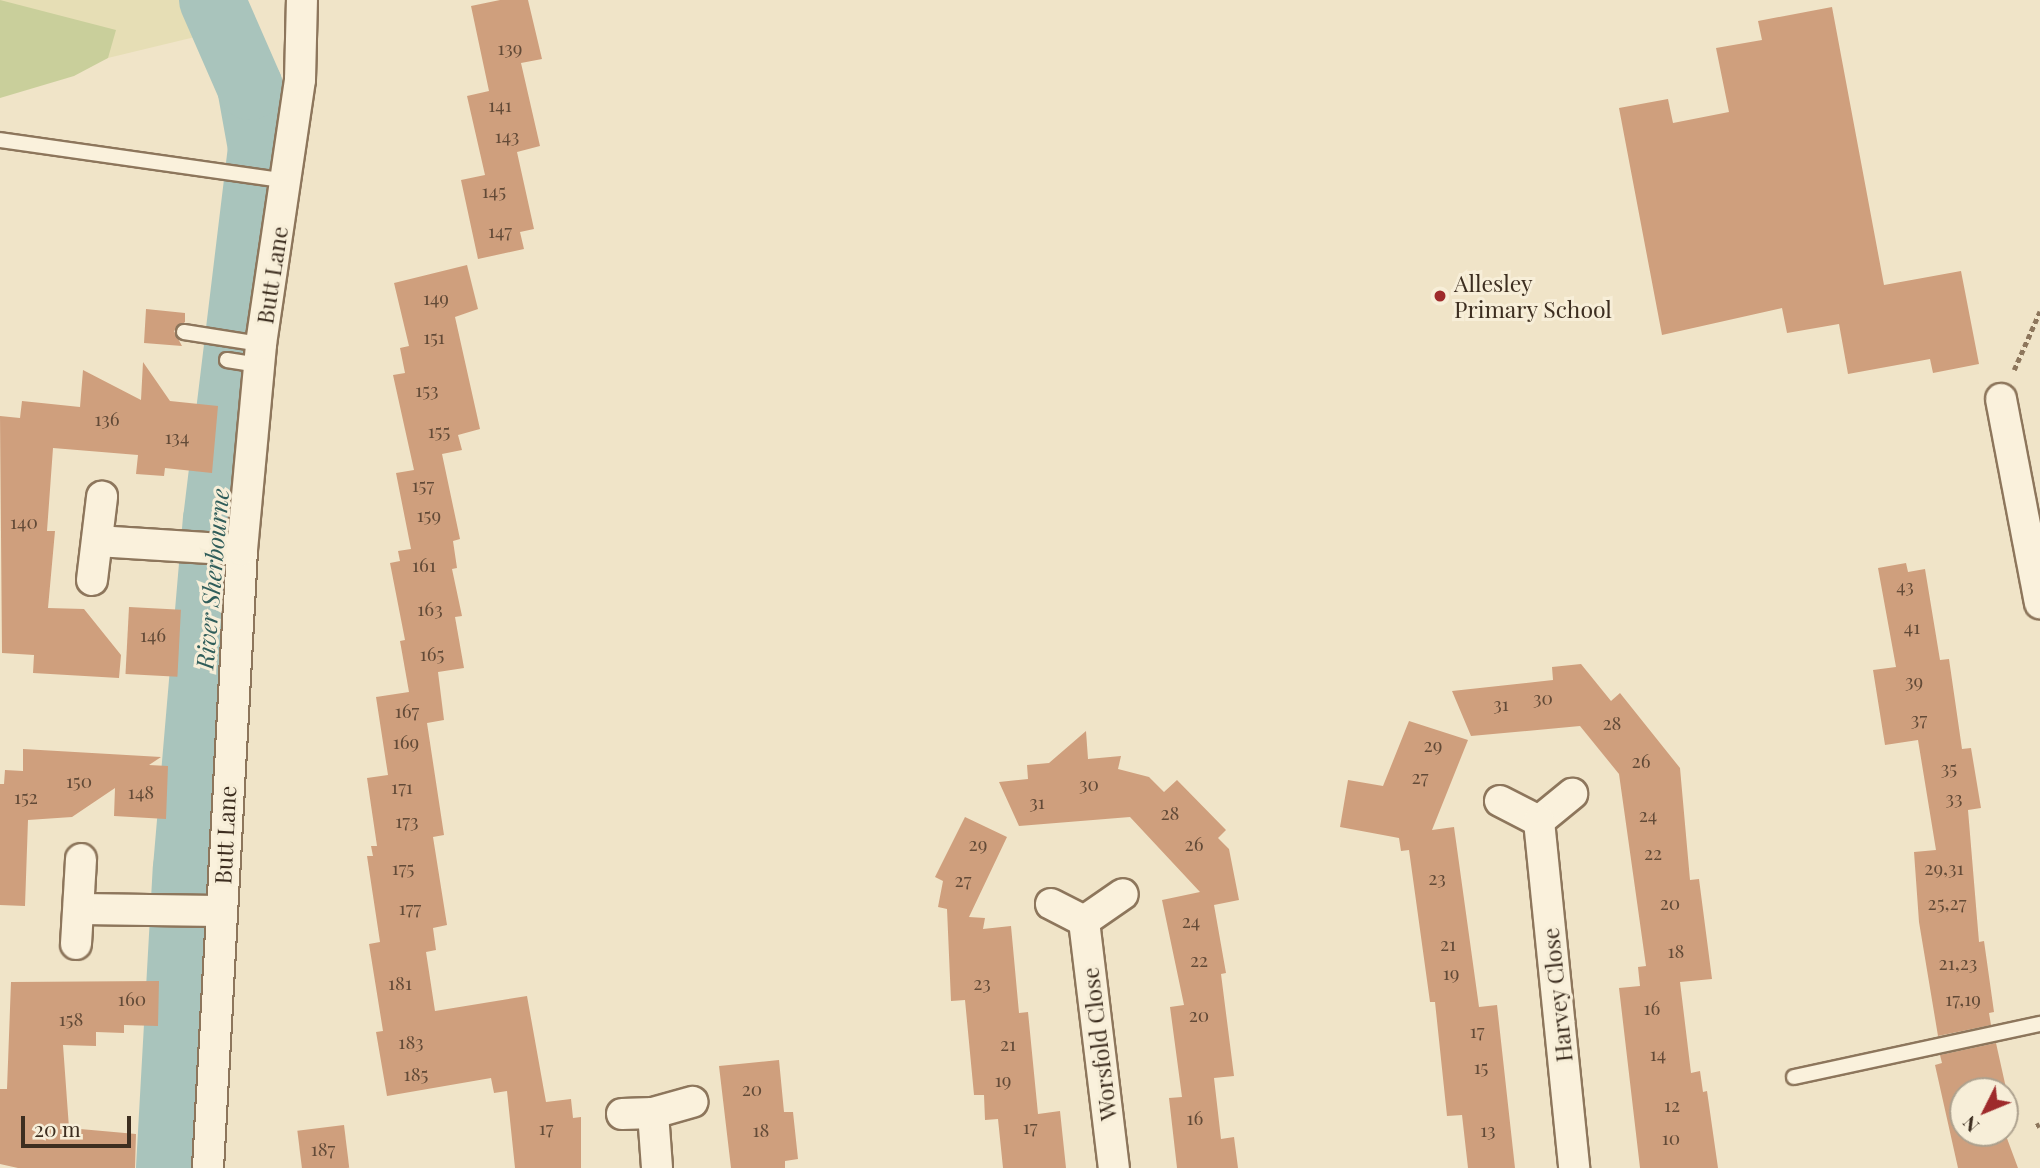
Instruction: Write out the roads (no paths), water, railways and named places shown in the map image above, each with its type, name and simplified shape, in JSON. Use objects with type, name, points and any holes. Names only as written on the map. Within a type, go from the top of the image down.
[{"type":"street","name":"Butt Lane","points":[[208,1168],[194,910],[220,549],[246,354],[300,80],[302,0]]},
{"type":"street","points":[[2001,399],[2040,603]]},
{"type":"street","points":[[92,580],[102,497]]},
{"type":"street","points":[[97,541],[220,549]]},
{"type":"street","points":[[1500,800],[1539,821],[1572,794]]},
{"type":"street","name":"Harvey Close","points":[[1539,821],[1574,1168]]},
{"type":"street","points":[[76,944],[81,859]]},
{"type":"street","points":[[1051,904],[1084,921],[1123,894]]},
{"type":"street","points":[[80,909],[194,910]]},
{"type":"street","name":"Worsfold Close","points":[[1084,921],[1114,1168]]},
{"type":"street","points":[[622,1114],[653,1113],[692,1102]]},
{"type":"street","points":[[653,1113],[657,1168]]},
{"type":"lane","points":[[0,140],[279,180]]},
{"type":"lane","points":[[184,332],[228,338],[246,354]]},
{"type":"lane","points":[[1794,1077],[2040,1024]]},
{"type":"waterway","name":"River Sherbourne","points":[[169,1168],[186,868],[216,520],[261,148],[250,87],[212,0]]},
{"type":"place","name":"Allesley Primary School","points":[[1440,296]]}]
